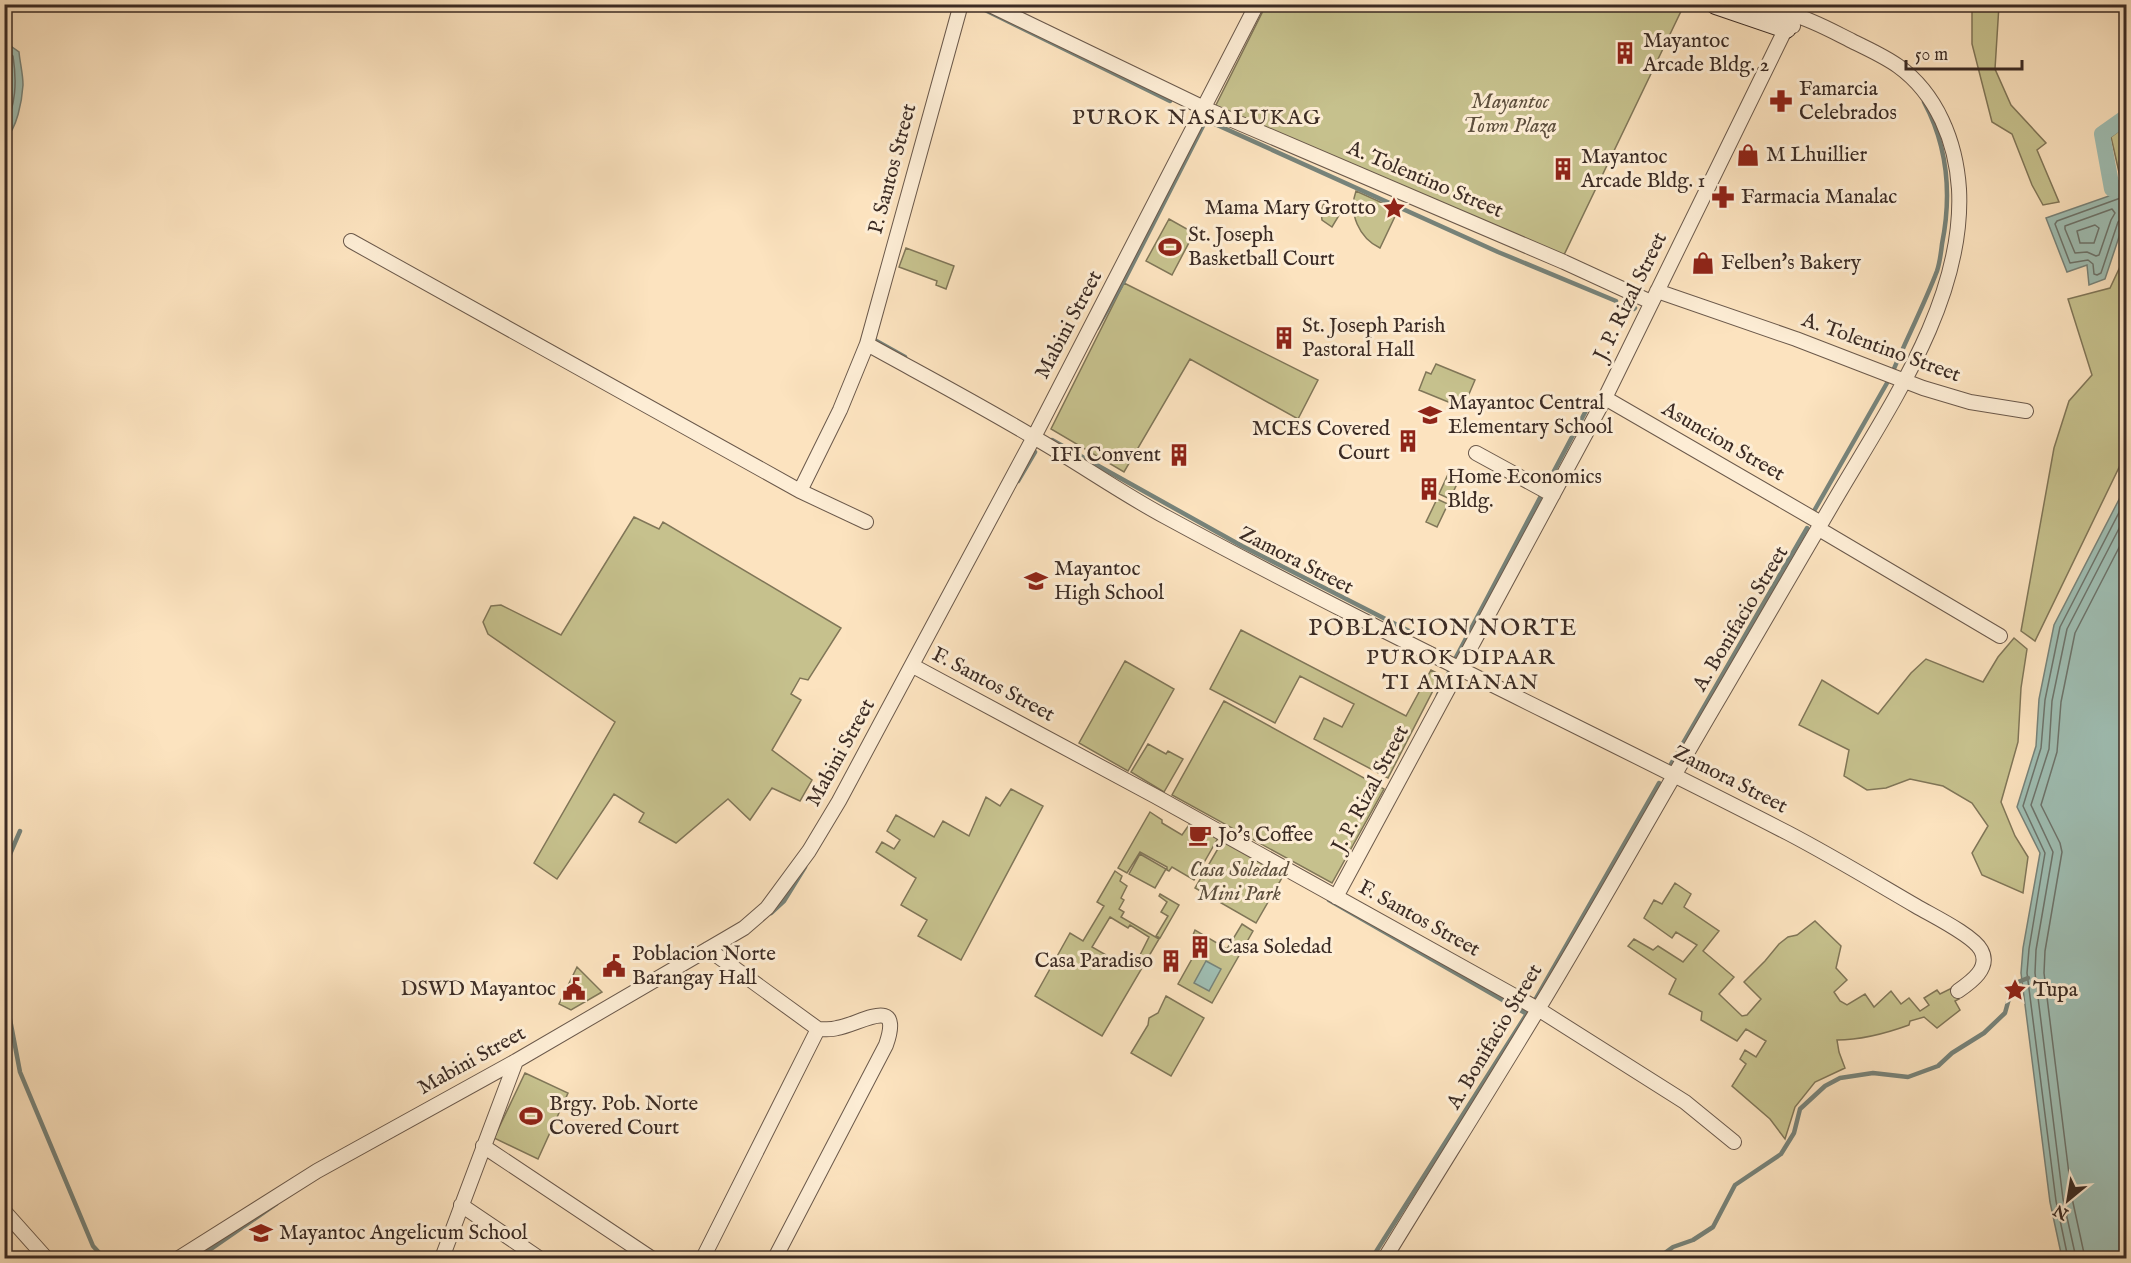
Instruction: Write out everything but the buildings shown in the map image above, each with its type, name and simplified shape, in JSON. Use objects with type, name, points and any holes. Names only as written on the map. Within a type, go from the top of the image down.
[{"type":"main road","points":[[1716,4],[1795,16]]},
{"type":"main road","points":[[1760,4],[1795,16]]},
{"type":"street","name":"P. Santos Street","points":[[800,491],[840,410],[867,344],[961,4]]},
{"type":"street","name":"A. Tolentino Street","points":[[988,4],[1204,108],[1564,262],[1654,296],[1796,339],[1904,381],[1971,402],[2026,411]]},
{"type":"street","name":"Mabini Street","points":[[178,1258],[317,1171],[516,1061],[708,950],[744,928],[767,908],[786,883],[839,801],[913,666],[926,637],[1034,437],[1257,4]]},
{"type":"street","name":"J. P. Rizal Street","points":[[1336,897],[1605,398],[1795,16]]},
{"type":"street","name":"A. Bonifacio Street","points":[[1385,1258],[1538,1009],[1904,381],[1927,333],[1949,272],[1959,190],[1953,150],[1940,115],[1911,77],[1885,58],[1795,16]]},
{"type":"street","points":[[351,242],[800,491],[866,522]]},
{"type":"street","name":"Zamora Street","points":[[867,344],[1034,437],[1162,515],[1802,840],[1975,942],[1982,951],[1984,959],[1982,968],[1975,978],[1958,991]]},
{"type":"street","name":"Asuncion Street","points":[[1605,398],[2000,636]]},
{"type":"street","points":[[1476,453],[1553,495]]},
{"type":"street","name":"F. Santos Street","points":[[913,666],[1175,807],[1538,1009],[1684,1102],[1734,1142]]},
{"type":"street","points":[[708,950],[818,1029],[839,1028],[878,1014],[891,1023],[886,1045],[775,1258]]},
{"type":"street","points":[[703,1258],[818,1029]]},
{"type":"street","points":[[442,1258],[516,1061]]},
{"type":"street","points":[[483,1146],[651,1258]]},
{"type":"street","points":[[461,1205],[539,1258]]},
{"type":"street","points":[[4,1211],[46,1258]]},
{"type":"green space","name":"Mayantoc Town Plaza","points":[[1266,5],[1684,5],[1563,257],[1215,107]]},
{"type":"green space","points":[[1972,5],[1999,5],[1995,69],[2011,105],[2046,143],[2037,150],[2059,202],[2043,205],[2032,185],[2012,134],[1992,122],[1972,44]]},
{"type":"green space","points":[[2126,126],[2126,180],[2121,181],[2111,137]]},
{"type":"green space","points":[[1356,191],[1398,210],[1380,248],[1366,238],[1357,224],[1353,208]]},
{"type":"green space","points":[[1324,203],[1341,212],[1332,227],[1322,220],[1321,211]]},
{"type":"green space","name":"St. Joseph Basketball Court","points":[[1169,219],[1194,233],[1172,275],[1146,261]]},
{"type":"green space","points":[[906,248],[954,266],[946,289],[936,285],[937,281],[899,267]]},
{"type":"green space","points":[[2126,254],[2126,453],[2035,641],[2021,631],[2054,448],[2069,401],[2092,375],[2068,299],[2110,288]]},
{"type":"green space","points":[[1124,283],[1318,380],[1298,419],[1190,359],[1124,472],[1051,429]]},
{"type":"green space","points":[[1436,364],[1475,380],[1463,408],[1419,390],[1426,372],[1431,374]]},
{"type":"green space","points":[[1450,470],[1461,475],[1450,499],[1439,494]]},
{"type":"green space","points":[[1437,499],[1448,504],[1437,527],[1426,522]]},
{"type":"green space","points":[[634,517],[659,529],[663,522],[841,628],[808,680],[800,678],[791,694],[801,700],[772,750],[812,780],[800,801],[772,788],[750,820],[728,799],[676,843],[639,822],[644,813],[614,794],[557,879],[534,863],[615,722],[488,634],[483,622],[491,606],[501,605],[561,635]]},
{"type":"green space","points":[[1241,630],[1406,716],[1431,670],[1441,675],[1388,778],[1314,739],[1324,718],[1342,727],[1354,704],[1300,676],[1275,723],[1210,689]]},
{"type":"green space","points":[[2014,638],[2027,649],[2021,688],[2018,742],[2001,802],[2015,836],[2028,857],[2023,893],[1982,875],[1972,853],[1988,826],[1972,803],[1943,786],[1910,779],[1886,788],[1867,790],[1844,776],[1849,750],[1799,725],[1822,680],[1878,714],[1911,673],[1926,659],[1983,682],[1998,657]]},
{"type":"green space","points":[[1125,661],[1174,689],[1128,771],[1079,743]]},
{"type":"green space","points":[[1224,701],[1384,789],[1332,883],[1172,795]]},
{"type":"green space","points":[[1148,744],[1166,754],[1168,751],[1183,759],[1164,792],[1131,772]]},
{"type":"green space","points":[[1011,789],[1043,806],[961,960],[918,936],[927,920],[901,905],[916,878],[876,852],[882,842],[894,849],[900,840],[887,831],[896,815],[934,837],[943,821],[969,836],[986,797],[1000,806]]},
{"type":"green space","points":[[1150,812],[1162,820],[1162,823],[1182,835],[1191,822],[1218,838],[1194,880],[1172,867],[1169,871],[1167,870],[1167,867],[1140,852],[1127,873],[1118,868]]},
{"type":"green space","name":"Casa Soledad Mini Park","points":[[1223,840],[1283,876],[1256,923],[1195,888]]},
{"type":"green space","points":[[1140,854],[1166,869],[1155,888],[1129,874]]},
{"type":"green space","points":[[1115,871],[1122,876],[1120,881],[1127,886],[1121,898],[1124,900],[1119,909],[1124,912],[1121,917],[1159,939],[1102,1036],[1035,996],[1070,933],[1083,941],[1104,906],[1097,902]],"holes":[[[1110,917],[1128,928],[1130,925],[1149,937],[1137,961],[1131,958],[1125,966],[1092,947]]]},
{"type":"green space","points":[[1675,883],[1691,894],[1684,907],[1719,931],[1703,951],[1734,977],[1719,994],[1742,1016],[1747,1015],[1761,999],[1744,982],[1779,944],[1788,937],[1797,935],[1815,921],[1841,946],[1836,968],[1847,980],[1834,992],[1840,1001],[1847,1005],[1865,994],[1874,1007],[1891,991],[1901,1004],[1909,998],[1920,1011],[1929,1005],[1924,998],[1937,990],[1940,994],[1952,988],[1959,999],[1955,1001],[1960,1010],[1937,1028],[1924,1017],[1910,1021],[1909,1025],[1883,1033],[1837,1040],[1845,1068],[1815,1082],[1795,1107],[1785,1139],[1770,1119],[1732,1086],[1746,1064],[1740,1059],[1745,1050],[1756,1057],[1766,1041],[1746,1029],[1737,1041],[1701,1020],[1702,1012],[1669,994],[1676,979],[1628,946],[1634,939],[1653,950],[1658,946],[1683,962],[1697,945],[1676,932],[1672,938],[1644,918],[1654,900],[1662,904]]},
{"type":"green space","points":[[1160,894],[1179,905],[1160,938],[1156,936],[1168,916],[1161,912],[1167,902],[1159,896]]},
{"type":"green space","points":[[1242,924],[1253,931],[1212,1003],[1178,984],[1202,941],[1193,935],[1195,930],[1227,949]]},
{"type":"green space","points":[[577,967],[602,992],[571,1010],[559,1004]]},
{"type":"green space","points":[[1166,996],[1204,1018],[1171,1076],[1131,1053],[1148,1025],[1149,1018],[1158,1013]]},
{"type":"green space","name":"Brgy. Pob. Norte Covered Court","points":[[525,1073],[568,1093],[538,1159],[494,1138]]},
{"type":"water","points":[[5,42],[19,52],[23,85],[16,122],[5,139]]},
{"type":"water","points":[[2126,190],[2126,216],[2105,279],[2089,285],[2087,265],[2067,272],[2046,218]]},
{"type":"water","points":[[2126,486],[2126,1258],[2062,1258],[2050,1202],[2021,973],[2023,948],[2040,853],[2017,807],[2036,746],[2039,699],[2054,625]]},
{"type":"water","points":[[1206,961],[1221,969],[1209,991],[1194,983]]},
{"type":"waterway","points":[[973,4],[1170,101]]},
{"type":"waterway","points":[[1893,371],[1937,271],[1945,225],[1946,171],[1938,136],[1924,102]]},
{"type":"waterway","points":[[2126,117],[2102,134],[2112,189],[2126,187]]},
{"type":"waterway","points":[[1123,283],[1206,120],[1498,252],[1616,301]]},
{"type":"waterway","points":[[1097,328],[1121,286]]},
{"type":"waterway","points":[[871,338],[905,357]]},
{"type":"waterway","points":[[1814,511],[1887,383]]},
{"type":"waterway","points":[[1546,486],[1589,405]]},
{"type":"waterway","points":[[1052,440],[1242,546],[1409,631]]},
{"type":"waterway","points":[[1018,481],[1035,452]]},
{"type":"waterway","points":[[1453,663],[1542,494]]},
{"type":"waterway","points":[[1671,764],[1807,528]]},
{"type":"waterway","points":[[1438,695],[1450,670]]},
{"type":"waterway","points":[[1535,1000],[1659,783]]},
{"type":"waterway","points":[[4,868],[20,831]]},
{"type":"waterway","points":[[771,913],[784,901],[805,867]]},
{"type":"waterway","points":[[1329,900],[1527,1014]]},
{"type":"waterway","points":[[1658,1258],[1673,1247],[1693,1240],[1713,1227],[1735,1185],[1781,1154],[1794,1133],[1800,1109],[1825,1086],[1840,1078],[1873,1073],[1908,1077],[1938,1066],[1952,1053],[1984,1033],[2005,1013],[2013,984],[2028,978]]},
{"type":"waterway","points":[[4,988],[20,1072],[93,1246],[104,1258]]},
{"type":"waterway","points":[[1372,1258],[1528,1012]]},
{"type":"waterway","points":[[198,1258],[276,1204]]},
{"type":"place","name":"Mayantoc Arcade Bldg. 2","points":[[1625,53]]},
{"type":"place","name":"Famarcia Celebrados","points":[[1781,101]]},
{"type":"place","name":"M Lhuillier","points":[[1748,155]]},
{"type":"place","name":"Mayantoc Arcade Bldg. 1","points":[[1563,169]]},
{"type":"place","name":"Farmacia Manalac","points":[[1723,197]]},
{"type":"place","name":"Mama Mary Grotto","points":[[1394,208]]},
{"type":"place","name":"St. Joseph Basketball Court","points":[[1170,247]]},
{"type":"place","name":"Felben's Bakery","points":[[1703,263]]},
{"type":"place","name":"St. Joseph Parish Pastoral Hall","points":[[1284,338]]},
{"type":"place","name":"Mayantoc Central Elementary School","points":[[1430,415]]},
{"type":"place","name":"MCES Covered Court","points":[[1408,441]]},
{"type":"place","name":"IFI Convent","points":[[1179,455]]},
{"type":"place","name":"Home Economics Bldg.","points":[[1429,489]]},
{"type":"place","name":"Mayantoc High School","points":[[1036,581]]},
{"type":"place","name":"Jo's Coffee","points":[[1200,835]]},
{"type":"place","name":"Casa Soledad","points":[[1200,947]]},
{"type":"place","name":"Casa Paradiso","points":[[1171,961]]},
{"type":"place","name":"Poblacion Norte Barangay Hall","points":[[614,966]]},
{"type":"place","name":"DSWD Mayantoc","points":[[574,989]]},
{"type":"place","name":"Tupa","points":[[2015,990]]},
{"type":"place","name":"Brgy. Pob. Norte Covered Court","points":[[531,1116]]},
{"type":"place","name":"Mayantoc Angelicum School","points":[[261,1233]]},
{"type":"district","name":"PUROK NASALUKAG","points":[[1197,118]]},
{"type":"district","name":"POBLACION NORTE","points":[[1443,628]]},
{"type":"district","name":"PUROK DIPAAR TI AMIANAN","points":[[1461,670]]}]
